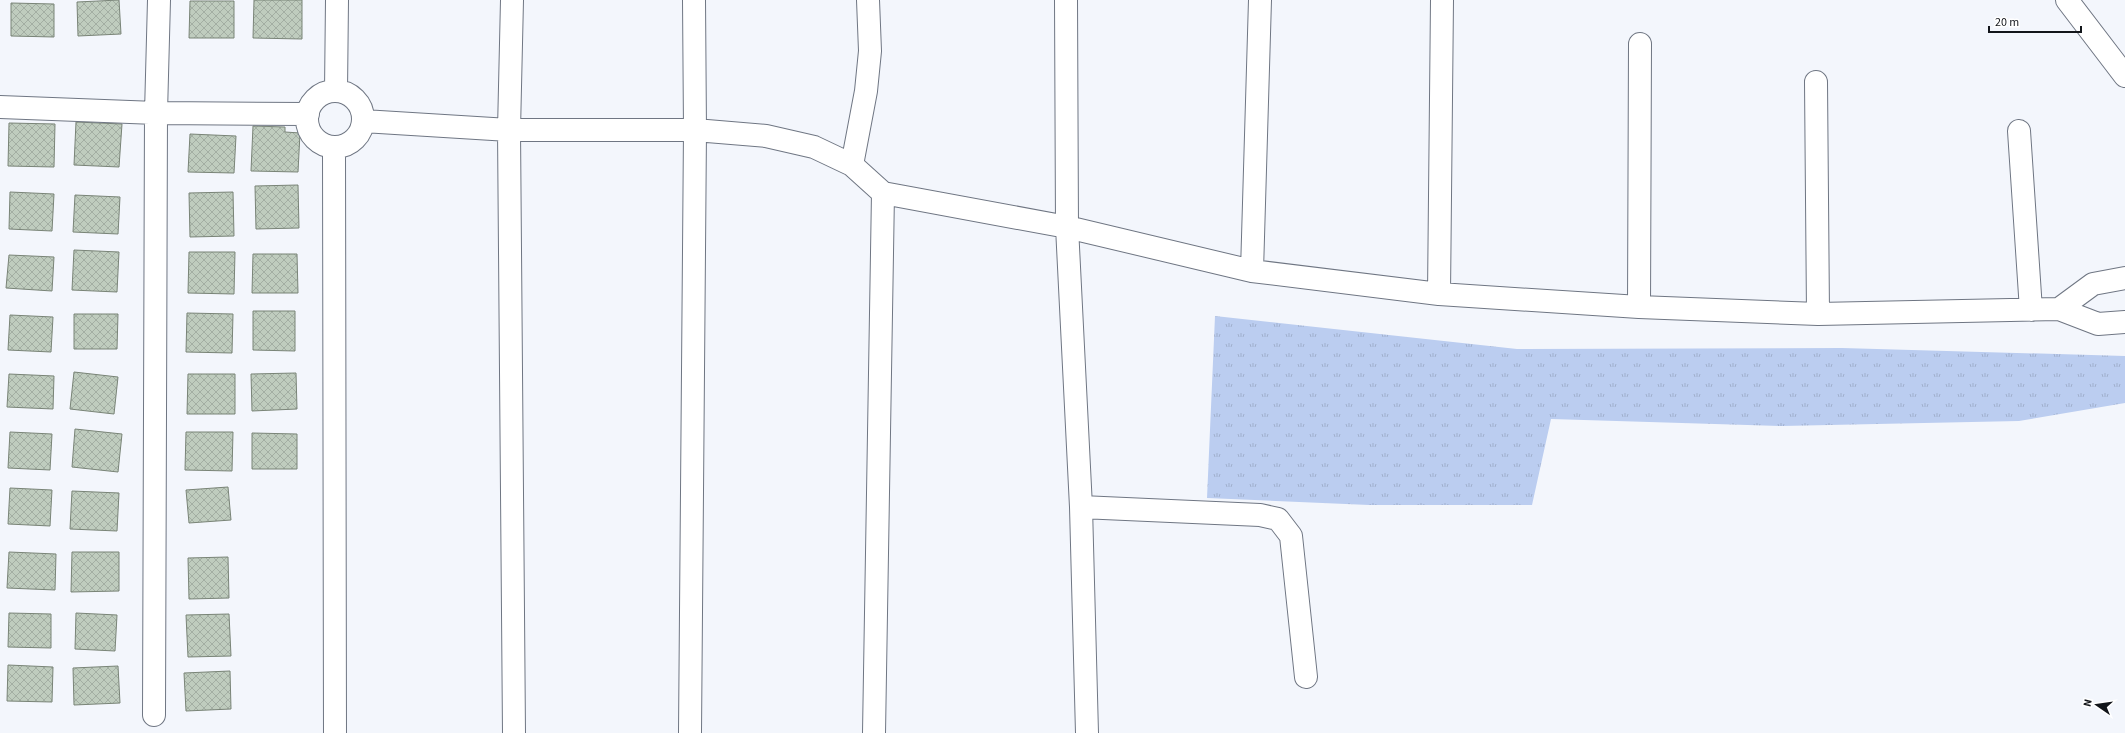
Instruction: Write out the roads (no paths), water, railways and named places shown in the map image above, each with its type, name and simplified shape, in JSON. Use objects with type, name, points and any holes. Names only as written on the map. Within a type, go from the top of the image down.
[{"type":"street","points":[[154,715],[156,113],[159,0]]},
{"type":"street","points":[[336,90],[337,0]]},
{"type":"street","points":[[512,0],[509,130],[514,733]]},
{"type":"street","points":[[690,733],[695,130],[694,0]]},
{"type":"street","points":[[852,166],[860,125],[870,51],[868,0]]},
{"type":"street","points":[[1066,0],[1067,227],[1081,507],[1087,733]]},
{"type":"street","points":[[1252,272],[1260,0]]},
{"type":"street","points":[[1439,294],[1442,0]]},
{"type":"street","points":[[2067,0],[2125,76]]},
{"type":"street","points":[[1639,307],[1640,44]]},
{"type":"street","points":[[1816,82],[1818,314]]},
{"type":"street","points":[[336,90],[346,92],[356,99],[362,109],[363,121],[359,135],[348,144],[334,147],[319,142],[309,130],[308,114],[311,105],[317,97],[336,90]]},
{"type":"street","points":[[0,107],[156,113],[308,114]]},
{"type":"street","points":[[363,121],[509,130],[695,130],[766,136],[814,147],[852,166],[883,193],[1067,227],[1252,272],[1439,294],[1639,307],[1818,314],[2059,309],[2098,324],[2125,322]]},
{"type":"street","points":[[2018,131],[2031,310]]},
{"type":"street","points":[[334,147],[335,733]]},
{"type":"street","points":[[874,733],[883,193]]},
{"type":"street","points":[[2059,309],[2093,284],[2125,278]]},
{"type":"street","points":[[1081,507],[1260,515],[1278,519],[1291,536],[1306,677]]}]
